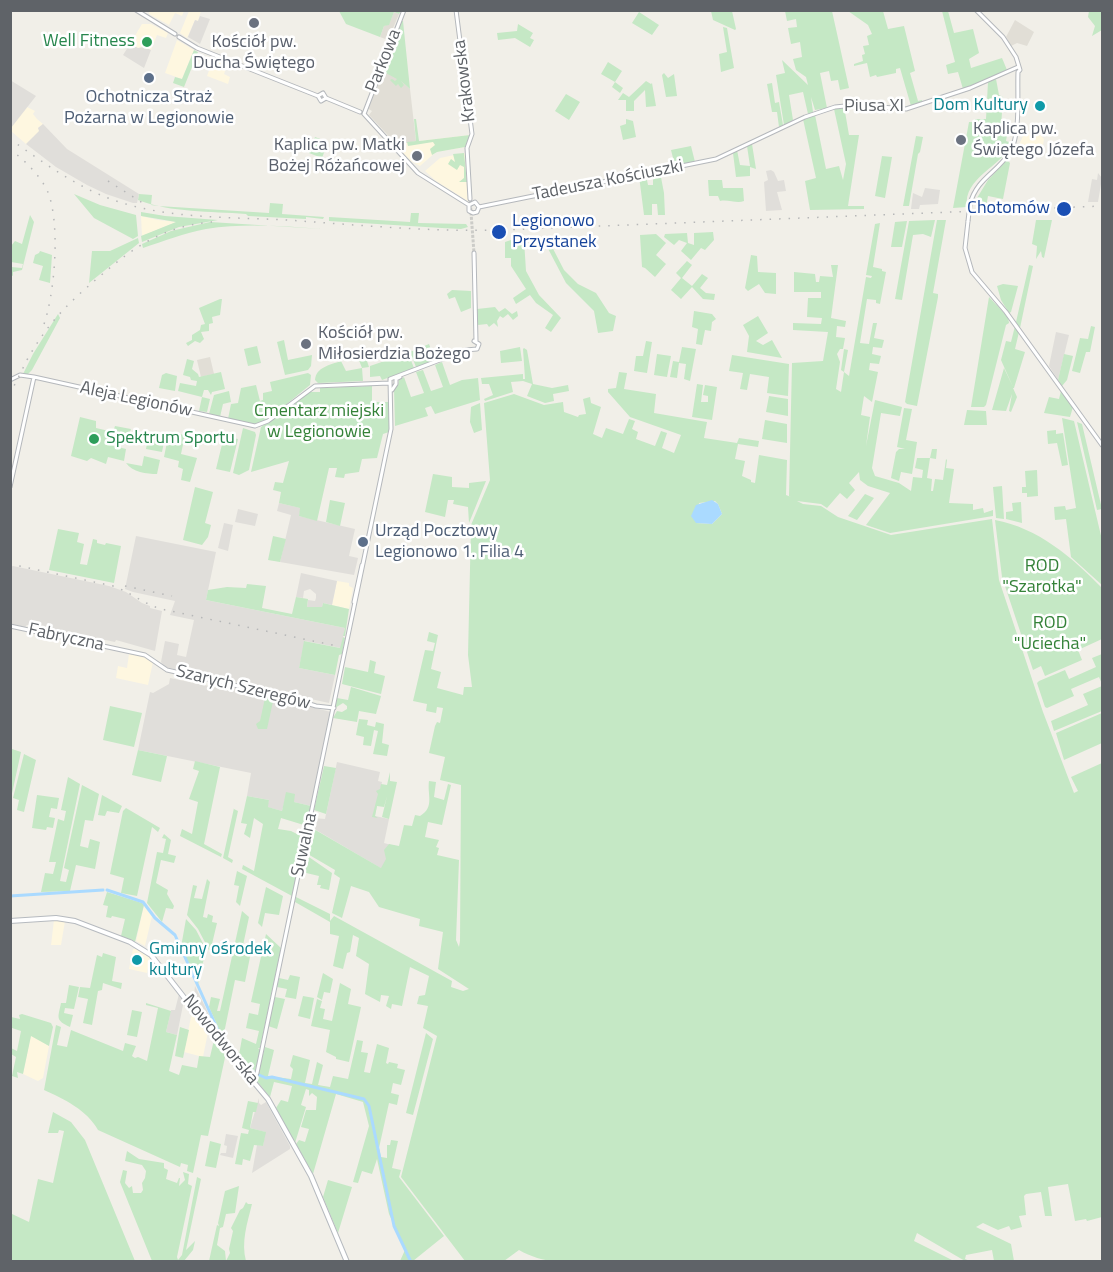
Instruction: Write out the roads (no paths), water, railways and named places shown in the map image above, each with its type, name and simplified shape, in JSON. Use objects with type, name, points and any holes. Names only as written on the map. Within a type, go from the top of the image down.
[{"type":"main road","name":"Nowodworska","points":[[10,921],[65,919],[112,934],[144,949],[155,959],[204,1023],[268,1099],[311,1176],[347,1262]]},
{"type":"street","points":[[136,10],[201,49],[318,96],[321,101],[326,98],[363,112],[410,164],[469,205]]},
{"type":"street","name":"Parkowa","points":[[363,112],[404,10]]},
{"type":"street","name":"Krakowska","points":[[456,10],[472,134],[467,151],[470,199]]},
{"type":"street","points":[[976,10],[1003,37],[1016,57],[1016,120],[1011,151],[979,185],[970,204],[965,244],[968,263],[976,278],[1012,320],[1102,445]]},
{"type":"street","name":"Piusa XI","points":[[736,150],[805,117],[835,107],[855,105],[906,109],[963,91],[1017,70]]},
{"type":"street","name":"Tadeusza Kościuszki","points":[[479,207],[716,159],[736,150]]},
{"type":"street","points":[[475,202],[479,207],[478,211],[473,213],[469,211],[469,205],[475,202]]},
{"type":"street","points":[[472,348],[476,333],[474,254]]},
{"type":"street","points":[[472,348],[479,347],[475,341]]},
{"type":"street","name":"Aleja Legionów","points":[[10,380],[20,375],[34,377],[255,426],[268,422],[315,386],[392,383],[401,376],[472,348]]},
{"type":"street","points":[[10,487],[34,377]]},
{"type":"street","name":"Suwalna","points":[[253,1080],[257,1072],[391,429],[392,383]]},
{"type":"street","name":"Fabryczna","points":[[10,626],[122,650]]},
{"type":"street","name":"Szarych Szeregów","points":[[122,650],[149,656],[160,667],[167,670],[316,706],[334,708]]},
{"type":"water","points":[[712,500],[718,504],[722,514],[712,524],[696,523],[691,516],[696,505]]},
{"type":"waterway","points":[[10,896],[103,890]]},
{"type":"waterway","points":[[107,890],[143,902],[155,918],[175,935],[221,1037],[254,1073]]},
{"type":"waterway","points":[[257,1074],[266,1078],[272,1077],[364,1099],[369,1106],[394,1226],[411,1262]]},
{"type":"tunnel","points":[[470,199],[474,253]]},
{"type":"railway","points":[[10,139],[61,174],[101,195],[137,207],[200,216],[421,229],[501,230],[1102,206]]},
{"type":"railway","points":[[10,149],[40,178],[51,203],[55,258],[51,296],[43,327]]},
{"type":"railway","points":[[108,181],[146,205]]},
{"type":"railway","points":[[27,360],[50,325],[67,306],[125,256],[165,233],[195,224],[212,222]]},
{"type":"railway","points":[[10,394],[30,354]]},
{"type":"railway","points":[[10,564],[113,586],[161,609],[337,646]]},
{"type":"railway","points":[[125,586],[172,596]]},
{"type":"place","name":"Kościół pw. Ducha Świętego","points":[[254,23]]},
{"type":"place","name":"Well Fitness","points":[[147,42]]},
{"type":"place","name":"Ochotnicza Straż Pożarna w Legionowie","points":[[149,78]]},
{"type":"place","name":"Dom Kultury","points":[[1040,106]]},
{"type":"place","name":"Kaplica pw. Świętego Józefa","points":[[961,140]]},
{"type":"place","name":"Kaplica pw. Matki Bożej Różańcowej","points":[[417,156]]},
{"type":"place","name":"Chotomów","points":[[1064,209]]},
{"type":"place","name":"Legionowo Przystanek","points":[[499,232]]},
{"type":"place","name":"Kościół pw. Miłosierdzia Bożego","points":[[306,344]]},
{"type":"place","name":"Spektrum Sportu","points":[[94,439]]},
{"type":"place","name":"Urząd Pocztowy Legionowo 1. Filia 4","points":[[363,542]]},
{"type":"place","name":"Gminny ośrodek kultury","points":[[137,960]]},
{"type":"park label","name":"Cmentarz miejski w Legionowie","points":[[319,422]]},
{"type":"park label","name":"ROD \"Szarotka\"","points":[[1042,577]]},
{"type":"park label","name":"ROD \"Uciecha\"","points":[[1050,634]]}]
